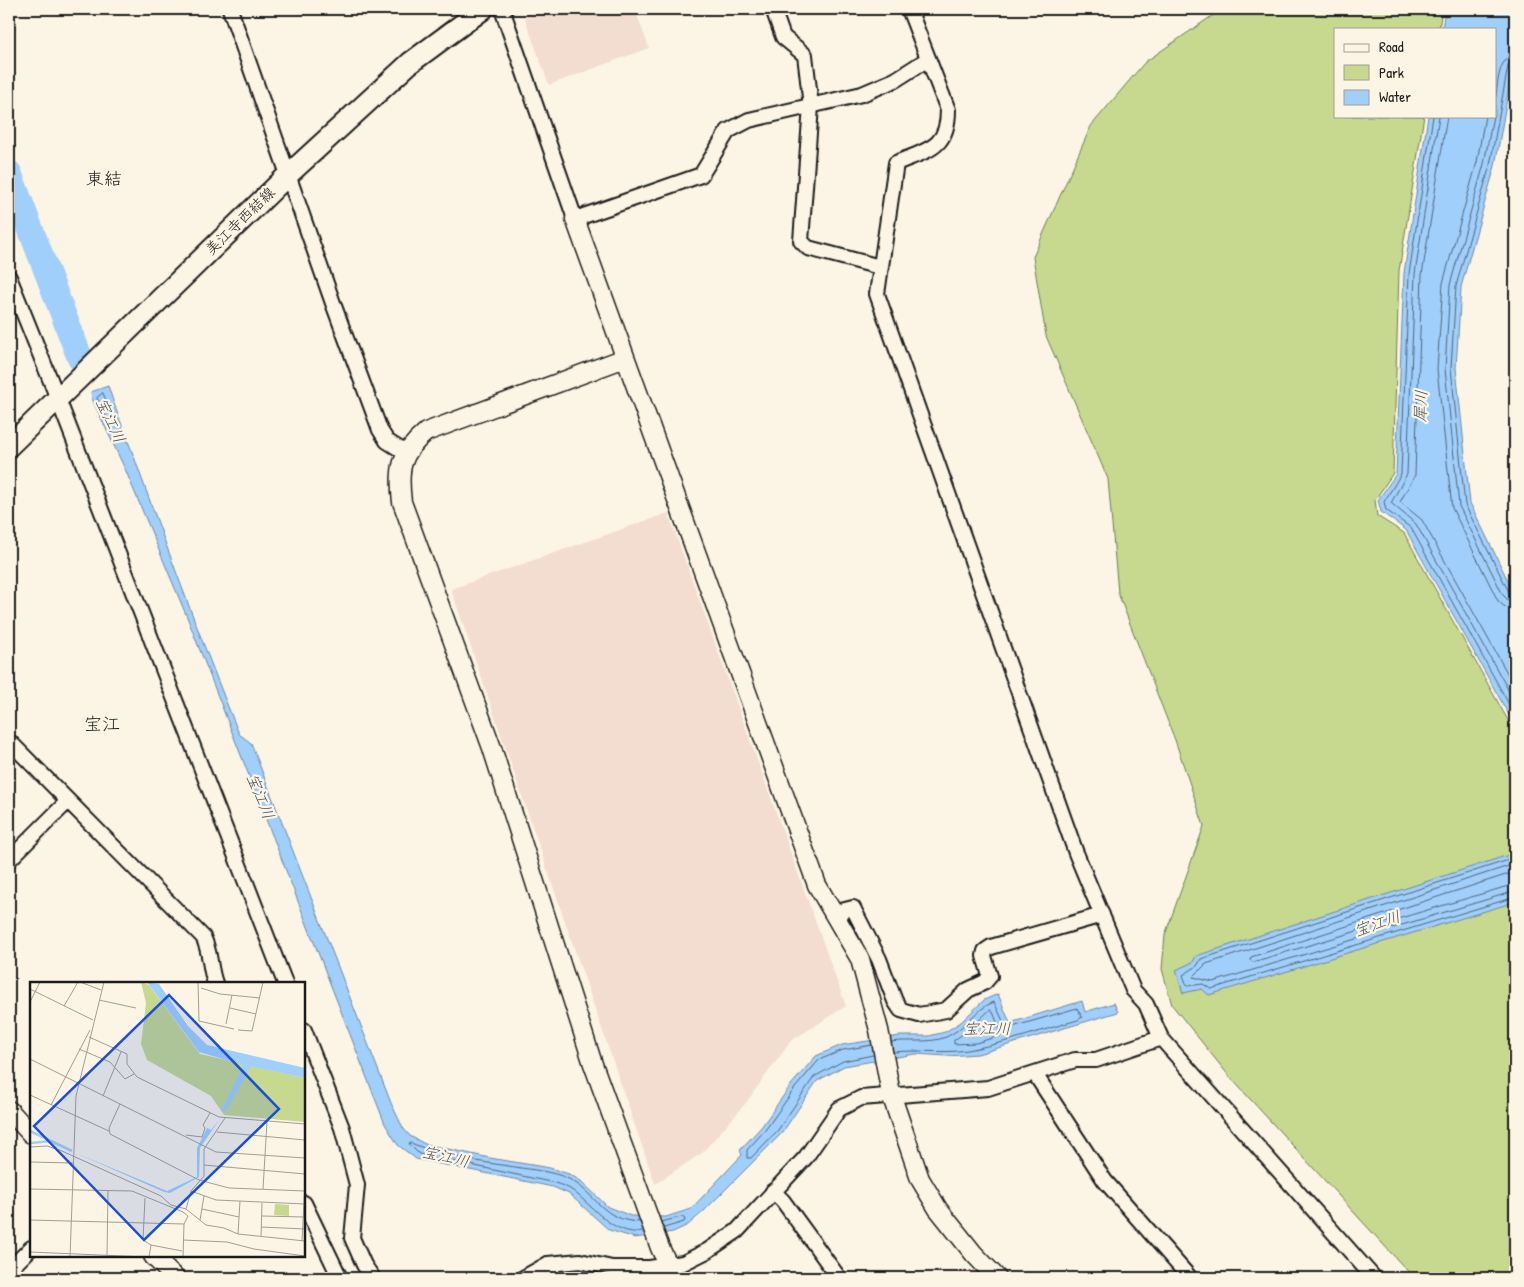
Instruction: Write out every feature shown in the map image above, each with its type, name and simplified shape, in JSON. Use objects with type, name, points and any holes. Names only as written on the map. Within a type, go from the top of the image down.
[{"type":"main road","name":"美江寺西結線","points":[[12,438],[58,399],[289,174],[410,63],[483,9]]},
{"type":"street","points":[[230,9],[334,306],[380,430],[387,441],[406,453]]},
{"type":"street","points":[[502,9],[575,219],[817,885],[860,959],[879,1030],[890,1089],[920,1179],[938,1210],[974,1254],[997,1278]]},
{"type":"street","points":[[773,9],[783,37],[805,55],[812,106],[801,241],[808,248],[880,267]]},
{"type":"street","points":[[909,9],[948,110],[948,128],[935,147],[896,163],[877,294],[1076,853],[1133,990],[1146,1004],[1161,1038],[1374,1278]]},
{"type":"street","points":[[575,219],[701,175],[728,131],[749,120],[862,94],[895,80],[928,59]]},
{"type":"street","points":[[9,277],[285,982]]},
{"type":"street","points":[[625,358],[426,432],[410,446],[399,477],[402,502],[492,748],[593,1064],[660,1248],[672,1272]]},
{"type":"street","points":[[9,741],[203,937],[210,950],[210,969],[215,982]]},
{"type":"street","points":[[9,860],[68,801]]},
{"type":"street","points":[[833,913],[853,908],[879,959],[895,1001],[901,1010],[919,1015],[946,1010],[968,990],[985,982],[990,976],[984,956],[985,951],[991,947],[1102,915]]},
{"type":"street","points":[[305,1033],[342,1128],[357,1185],[352,1238],[364,1265],[373,1278]]},
{"type":"street","points":[[523,1278],[548,1264],[580,1261],[612,1268],[672,1272],[683,1263],[707,1251],[737,1231],[806,1157],[840,1109],[861,1098],[890,1089],[988,1088],[1075,1060],[1096,1060],[1161,1038]]},
{"type":"street","points":[[1035,1074],[1105,1181],[1190,1278]]},
{"type":"street","points":[[9,1110],[30,1133]]},
{"type":"street","points":[[773,1191],[783,1201],[839,1278]]},
{"type":"street","points":[[305,1205],[340,1278]]},
{"type":"street","points":[[9,1270],[30,1249]]},
{"type":"street","points":[[154,1257],[176,1278]]},
{"type":"street","points":[[548,1264],[555,1278]]},
{"type":"shaded area","points":[[527,9],[635,9],[649,48],[549,85],[525,19]]},
{"type":"shaded area","points":[[668,513],[846,1006],[791,1041],[745,1104],[702,1153],[655,1184],[451,589]]},
{"type":"green space","points":[[1222,9],[1442,9],[1439,28],[1334,28],[1334,118],[1424,118],[1399,271],[1393,473],[1375,500],[1377,516],[1404,533],[1515,733],[1515,1278],[1414,1278],[1229,1076],[1172,1005],[1162,969],[1165,935],[1204,826],[1175,740],[1118,593],[1108,479],[1046,336],[1033,257],[1091,126],[1145,62]]},
{"type":"water","name":"犀川","points":[[1445,9],[1515,9],[1515,53],[1495,166],[1461,287],[1456,368],[1470,503],[1515,595],[1515,726],[1406,530],[1381,512],[1378,500],[1396,474],[1404,273],[1428,118],[1496,118],[1496,28],[1442,28]]},
{"type":"water","name":"宝江川","points":[[108,386],[178,577],[239,734],[251,743],[391,1103],[403,1128],[410,1136],[425,1144],[550,1168],[569,1174],[581,1181],[608,1207],[631,1216],[666,1217],[691,1209],[742,1155],[740,1150],[762,1126],[791,1085],[816,1056],[842,1045],[900,1036],[929,1036],[945,1032],[961,1022],[984,1000],[998,994],[1010,1023],[1082,1001],[1085,1012],[1114,1003],[1118,1012],[978,1054],[947,1056],[915,1054],[844,1066],[817,1081],[782,1133],[704,1211],[688,1225],[673,1232],[635,1238],[609,1230],[569,1194],[553,1187],[416,1159],[398,1145],[385,1124],[187,617],[125,469],[92,399],[91,392]]},
{"type":"water","points":[[1515,853],[1515,902],[1209,995],[1202,989],[1183,993],[1176,970],[1193,962],[1196,956]]},
{"type":"waterway","name":"宝江川","points":[[9,173],[80,358]]},
{"type":"waterway","name":"宝江川","points":[[9,181],[13,184]]},
{"type":"district","name":"東結","points":[[104,179]]},
{"type":"district","name":"宝江","points":[[102,724]]}]
